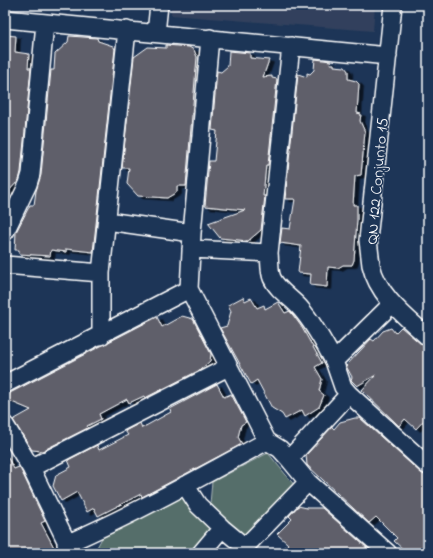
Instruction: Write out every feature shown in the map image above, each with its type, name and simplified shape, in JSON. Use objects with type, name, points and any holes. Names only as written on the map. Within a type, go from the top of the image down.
[{"type":"street","points":[[156,33],[159,5]]},
{"type":"street","name":"QN 122 Conjunto 15","points":[[393,5],[368,240],[372,266],[380,286],[392,304],[428,337]]},
{"type":"street","points":[[5,18],[388,56]]},
{"type":"street","points":[[5,232],[11,206],[28,184],[31,174],[45,23]]},
{"type":"street","points":[[101,336],[101,273],[127,30]]},
{"type":"street","points":[[210,38],[191,241],[189,289],[267,441],[280,449],[308,482],[388,553]]},
{"type":"street","points":[[291,46],[269,253],[272,277],[310,320],[334,361],[343,387],[428,466]]},
{"type":"street","points":[[107,221],[191,241],[269,253]]},
{"type":"street","points":[[5,265],[101,273]]},
{"type":"street","points":[[5,384],[101,336],[189,289]]},
{"type":"street","points":[[334,361],[392,304]]},
{"type":"street","points":[[31,468],[228,367]]},
{"type":"street","points":[[289,459],[349,394]]},
{"type":"street","points":[[5,425],[31,468],[69,548],[96,531],[267,441]]},
{"type":"street","points":[[185,485],[198,506],[248,550],[308,482]]},
{"type":"street","points":[[201,553],[222,528]]},
{"type":"shaded area","points":[[171,5],[375,5],[373,31],[171,15]]},
{"type":"green space","points":[[268,453],[295,486],[255,532],[244,535],[210,504],[212,482]]},
{"type":"green space","points":[[185,496],[212,530],[199,553],[94,553],[102,538]]},
{"type":"building","points":[[5,35],[16,36],[15,52],[29,54],[28,68],[31,68],[21,172],[19,180],[5,195]]},
{"type":"building","points":[[69,36],[97,38],[98,41],[113,46],[115,49],[93,252],[66,249],[66,252],[51,250],[50,256],[19,254],[19,250],[15,250],[16,232],[30,205],[34,205],[36,191],[41,175],[51,70],[54,70],[55,54],[68,42]]},
{"type":"building","points":[[166,45],[189,47],[194,50],[197,57],[186,186],[177,186],[177,192],[167,198],[138,196],[127,184],[129,168],[122,168],[134,57],[148,47],[166,48]]},
{"type":"building","points":[[229,51],[250,53],[250,58],[269,60],[263,77],[272,76],[272,78],[277,79],[268,165],[266,165],[263,196],[265,196],[261,230],[248,241],[220,238],[208,223],[245,210],[205,206],[209,161],[214,161],[217,131],[212,130],[217,71],[221,72],[228,66]]},
{"type":"building","points":[[315,59],[331,61],[330,64],[334,64],[334,66],[345,67],[348,71],[348,79],[356,81],[359,84],[357,113],[361,114],[360,121],[365,132],[361,175],[355,176],[353,205],[357,205],[357,220],[354,260],[352,265],[343,265],[338,268],[328,267],[327,287],[310,285],[311,274],[298,273],[301,246],[280,243],[282,228],[290,229],[295,199],[285,199],[298,74],[307,77],[307,73],[310,74],[314,70]]},
{"type":"building","points":[[243,297],[245,301],[251,298],[257,308],[264,305],[265,309],[278,302],[285,313],[290,311],[301,326],[322,363],[315,367],[322,379],[319,391],[324,395],[319,407],[305,416],[302,410],[285,419],[282,414],[272,408],[257,380],[251,384],[220,328],[227,326],[231,311],[228,305]]},
{"type":"building","points":[[182,316],[193,319],[211,354],[210,361],[200,370],[145,398],[144,396],[129,403],[127,399],[99,414],[101,419],[87,426],[88,428],[42,451],[32,450],[13,420],[31,410],[7,400],[10,393],[157,317],[162,327]]},
{"type":"building","points":[[401,327],[421,344],[428,347],[428,416],[416,429],[405,419],[399,426],[362,390],[376,375],[357,386],[351,380],[352,377],[346,366],[371,339],[374,341],[383,331],[391,328],[395,333]]},
{"type":"building","points":[[217,384],[224,397],[231,394],[246,422],[241,425],[238,437],[242,444],[142,497],[141,494],[98,516],[94,508],[87,512],[77,492],[61,501],[53,486],[56,475],[71,467],[68,460],[97,445],[99,450],[128,435],[125,431],[140,423],[142,428],[171,412],[170,409]]},
{"type":"building","points":[[360,418],[421,473],[428,476],[428,553],[407,553],[394,541],[397,538],[376,517],[369,523],[307,465],[306,455],[332,427],[334,429],[340,422]]},
{"type":"building","points":[[5,453],[14,469],[19,467],[21,470],[45,521],[41,523],[57,553],[5,553]]},
{"type":"building","points":[[298,506],[307,508],[322,508],[367,548],[363,553],[279,553],[288,544],[277,534],[292,519],[289,516]]}]
